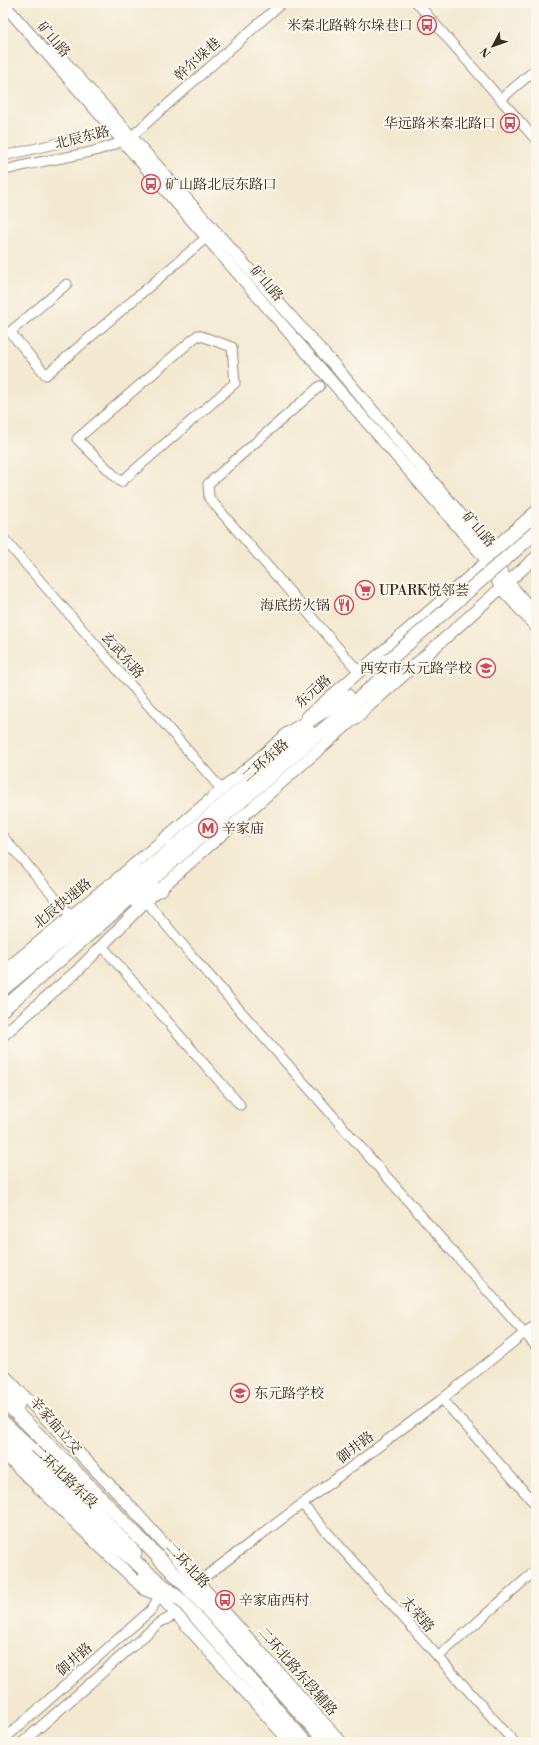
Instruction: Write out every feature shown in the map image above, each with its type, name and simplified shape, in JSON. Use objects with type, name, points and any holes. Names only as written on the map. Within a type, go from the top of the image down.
[{"type":"highway","name":"二环东路","points":[[15,1000],[298,752],[536,532]]},
{"type":"highway","name":"二环东路","points":[[392,664],[536,544]]},
{"type":"highway","points":[[286,735],[348,696],[392,664]]},
{"type":"highway","points":[[3,989],[148,869],[348,696]]},
{"type":"highway","points":[[298,752],[360,714]]},
{"type":"highway","name":"北辰快速路","points":[[3,973],[109,886],[148,869]]},
{"type":"highway","points":[[123,906],[161,888]]},
{"type":"highway","points":[[3,1009],[15,1000]]},
{"type":"highway","points":[[3,1015],[15,1000]]},
{"type":"highway","name":"辛家庙立交","points":[[3,1388],[72,1467]]},
{"type":"highway","name":"辛家庙立交","points":[[3,1400],[72,1467]]},
{"type":"highway","name":"二环北路","points":[[3,1422],[78,1492],[182,1601],[305,1742]]},
{"type":"highway","name":"二环北路东段","points":[[3,1438],[105,1537]]},
{"type":"highway","name":"二环北路","points":[[72,1467],[172,1571],[194,1585],[326,1742]]},
{"type":"highway","points":[[105,1537],[160,1596]]},
{"type":"highway","name":"二环北路","points":[[105,1537],[182,1601]]},
{"type":"main road","name":"矿山路","points":[[3,3],[114,130],[128,139],[335,366],[490,557],[505,585]]},
{"type":"main road","name":"矿山路","points":[[13,3],[128,139],[208,237],[490,557]]},
{"type":"main road","name":"东元路","points":[[109,886],[536,518]]},
{"type":"main road","points":[[3,1035],[76,972],[146,901],[360,714],[536,557]]},
{"type":"main road","points":[[505,585],[536,615]]},
{"type":"main road","points":[[505,585],[536,627]]},
{"type":"main road","points":[[3,965],[20,959]]},
{"type":"main road","name":"二环北路东段辅路","points":[[3,1374],[131,1507],[194,1585],[341,1742]]},
{"type":"main road","points":[[3,1453],[145,1590],[160,1596],[290,1742]]},
{"type":"street","name":"幹尔垛巷","points":[[128,139],[282,3]]},
{"type":"street","points":[[417,3],[536,140]]},
{"type":"street","points":[[501,99],[536,69]]},
{"type":"street","name":"北辰东路","points":[[3,156],[114,130]]},
{"type":"street","name":"北辰东路","points":[[3,171],[102,149],[128,139]]},
{"type":"street","points":[[67,284],[10,332],[46,375],[208,237]]},
{"type":"street","points":[[198,335],[232,347],[235,383],[121,482],[77,439],[198,335]]},
{"type":"street","points":[[320,386],[208,484],[209,498],[359,672]]},
{"type":"street","points":[[490,557],[496,545],[536,510]]},
{"type":"street","name":"玄武东路","points":[[3,538],[222,790]]},
{"type":"street","points":[[3,837],[71,916]]},
{"type":"street","points":[[146,901],[192,956],[350,1133],[473,1277],[530,1329],[536,1338]]},
{"type":"street","points":[[102,946],[240,1105]]},
{"type":"street","points":[[530,1329],[536,1346]]},
{"type":"street","name":"御井路","points":[[194,1585],[442,1399],[530,1329]]},
{"type":"street","points":[[442,1399],[536,1506]]},
{"type":"street","name":"太荣路","points":[[302,1504],[514,1742]]},
{"type":"street","points":[[438,1657],[536,1570]]},
{"type":"street","name":"御井路","points":[[3,1740],[150,1611],[160,1596]]},
{"type":"street","points":[[23,1742],[159,1623],[177,1614]]},
{"type":"place","name":"米秦北路斡尔垛巷口","points":[[427,25]]},
{"type":"place","name":"华远路米秦北路口","points":[[510,123]]},
{"type":"place","name":"矿山路北辰东路口","points":[[151,184]]},
{"type":"place","name":"UPARK悦邻荟","points":[[365,590]]},
{"type":"place","name":"海底捞火锅","points":[[344,605]]},
{"type":"place","name":"西安市太元路学校","points":[[486,668]]},
{"type":"place","name":"辛家庙","points":[[208,828]]},
{"type":"place","name":"东元路学校","points":[[240,1393]]},
{"type":"place","name":"辛家庙西村","points":[[225,1600]]}]
